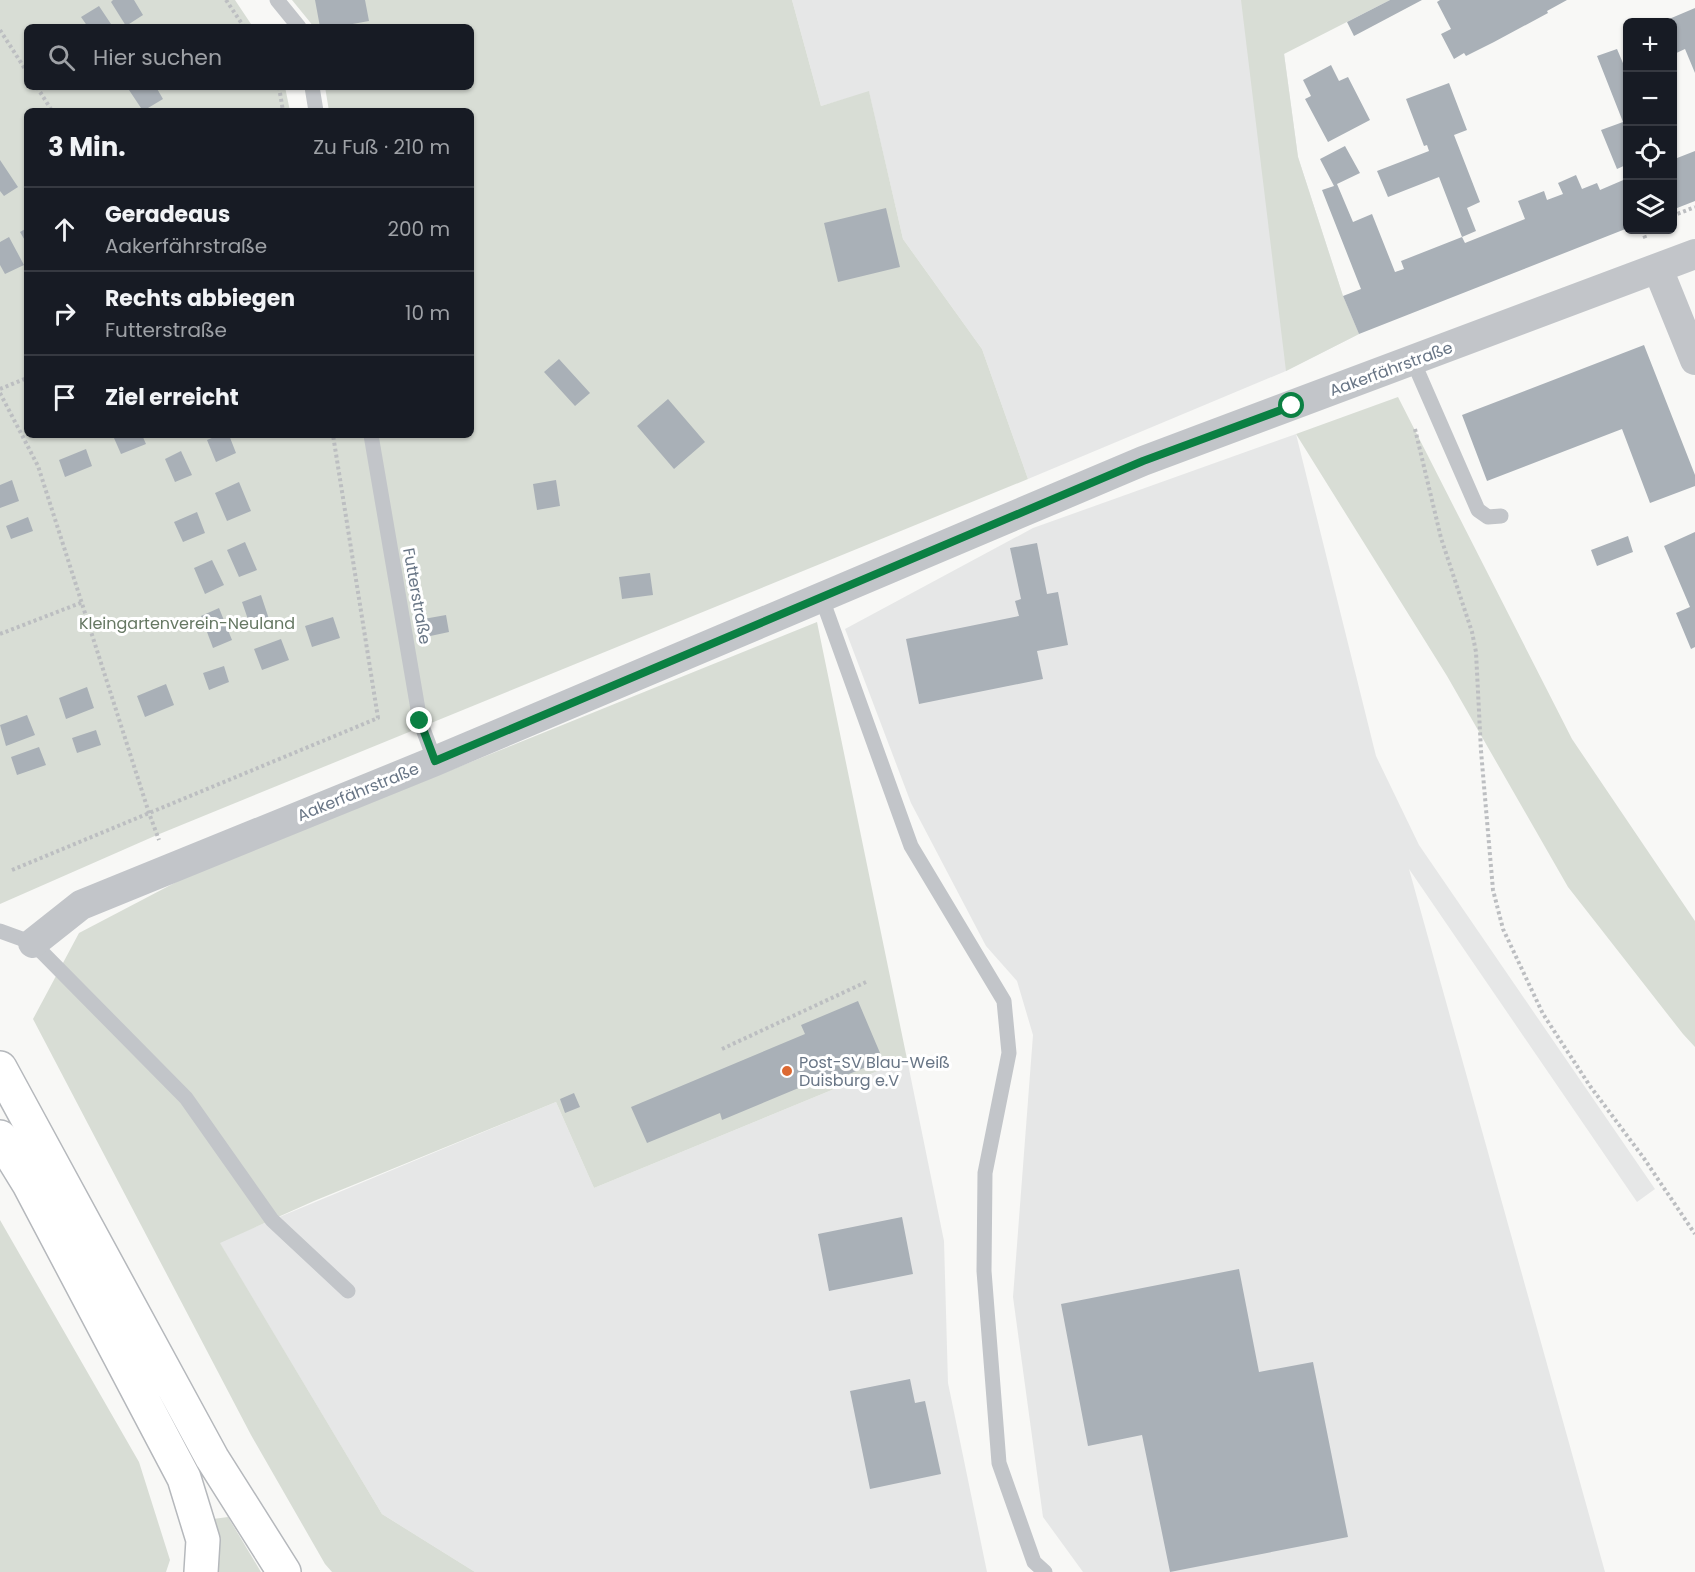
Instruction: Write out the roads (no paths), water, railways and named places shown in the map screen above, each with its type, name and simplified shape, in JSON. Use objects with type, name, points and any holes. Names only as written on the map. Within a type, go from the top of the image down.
[{"type":"highway","points":[[0,1068],[212,1458],[284,1572]]},
{"type":"highway","points":[[0,1137],[29,1184],[184,1478],[203,1540],[201,1572]]},
{"type":"street","name":"Aakerfährstraße","points":[[33,943],[81,905],[435,761],[1143,461],[1695,254]]},
{"type":"street","points":[[1658,269],[1695,360]]},
{"type":"lane","points":[[277,0],[297,24]]},
{"type":"lane","points":[[312,90],[316,108]]},
{"type":"lane","points":[[1413,361],[1478,510],[1488,518],[1501,516]]},
{"type":"lane","name":"Futterstraße","points":[[372,438],[420,721],[435,761]]},
{"type":"lane","points":[[821,596],[910,846],[1004,1001],[1010,1053],[985,1173],[984,1271],[999,1464],[1034,1562],[1045,1572]]},
{"type":"lane","points":[[0,931],[33,943],[186,1098],[272,1220],[348,1291]]},
{"type":"place","name":"Post-SV Blau-Weiß Duisburg e.V","points":[[787,1071]]},
{"type":"park label","name":"Kleingartenverein-Neuland","points":[[187,623]]}]
